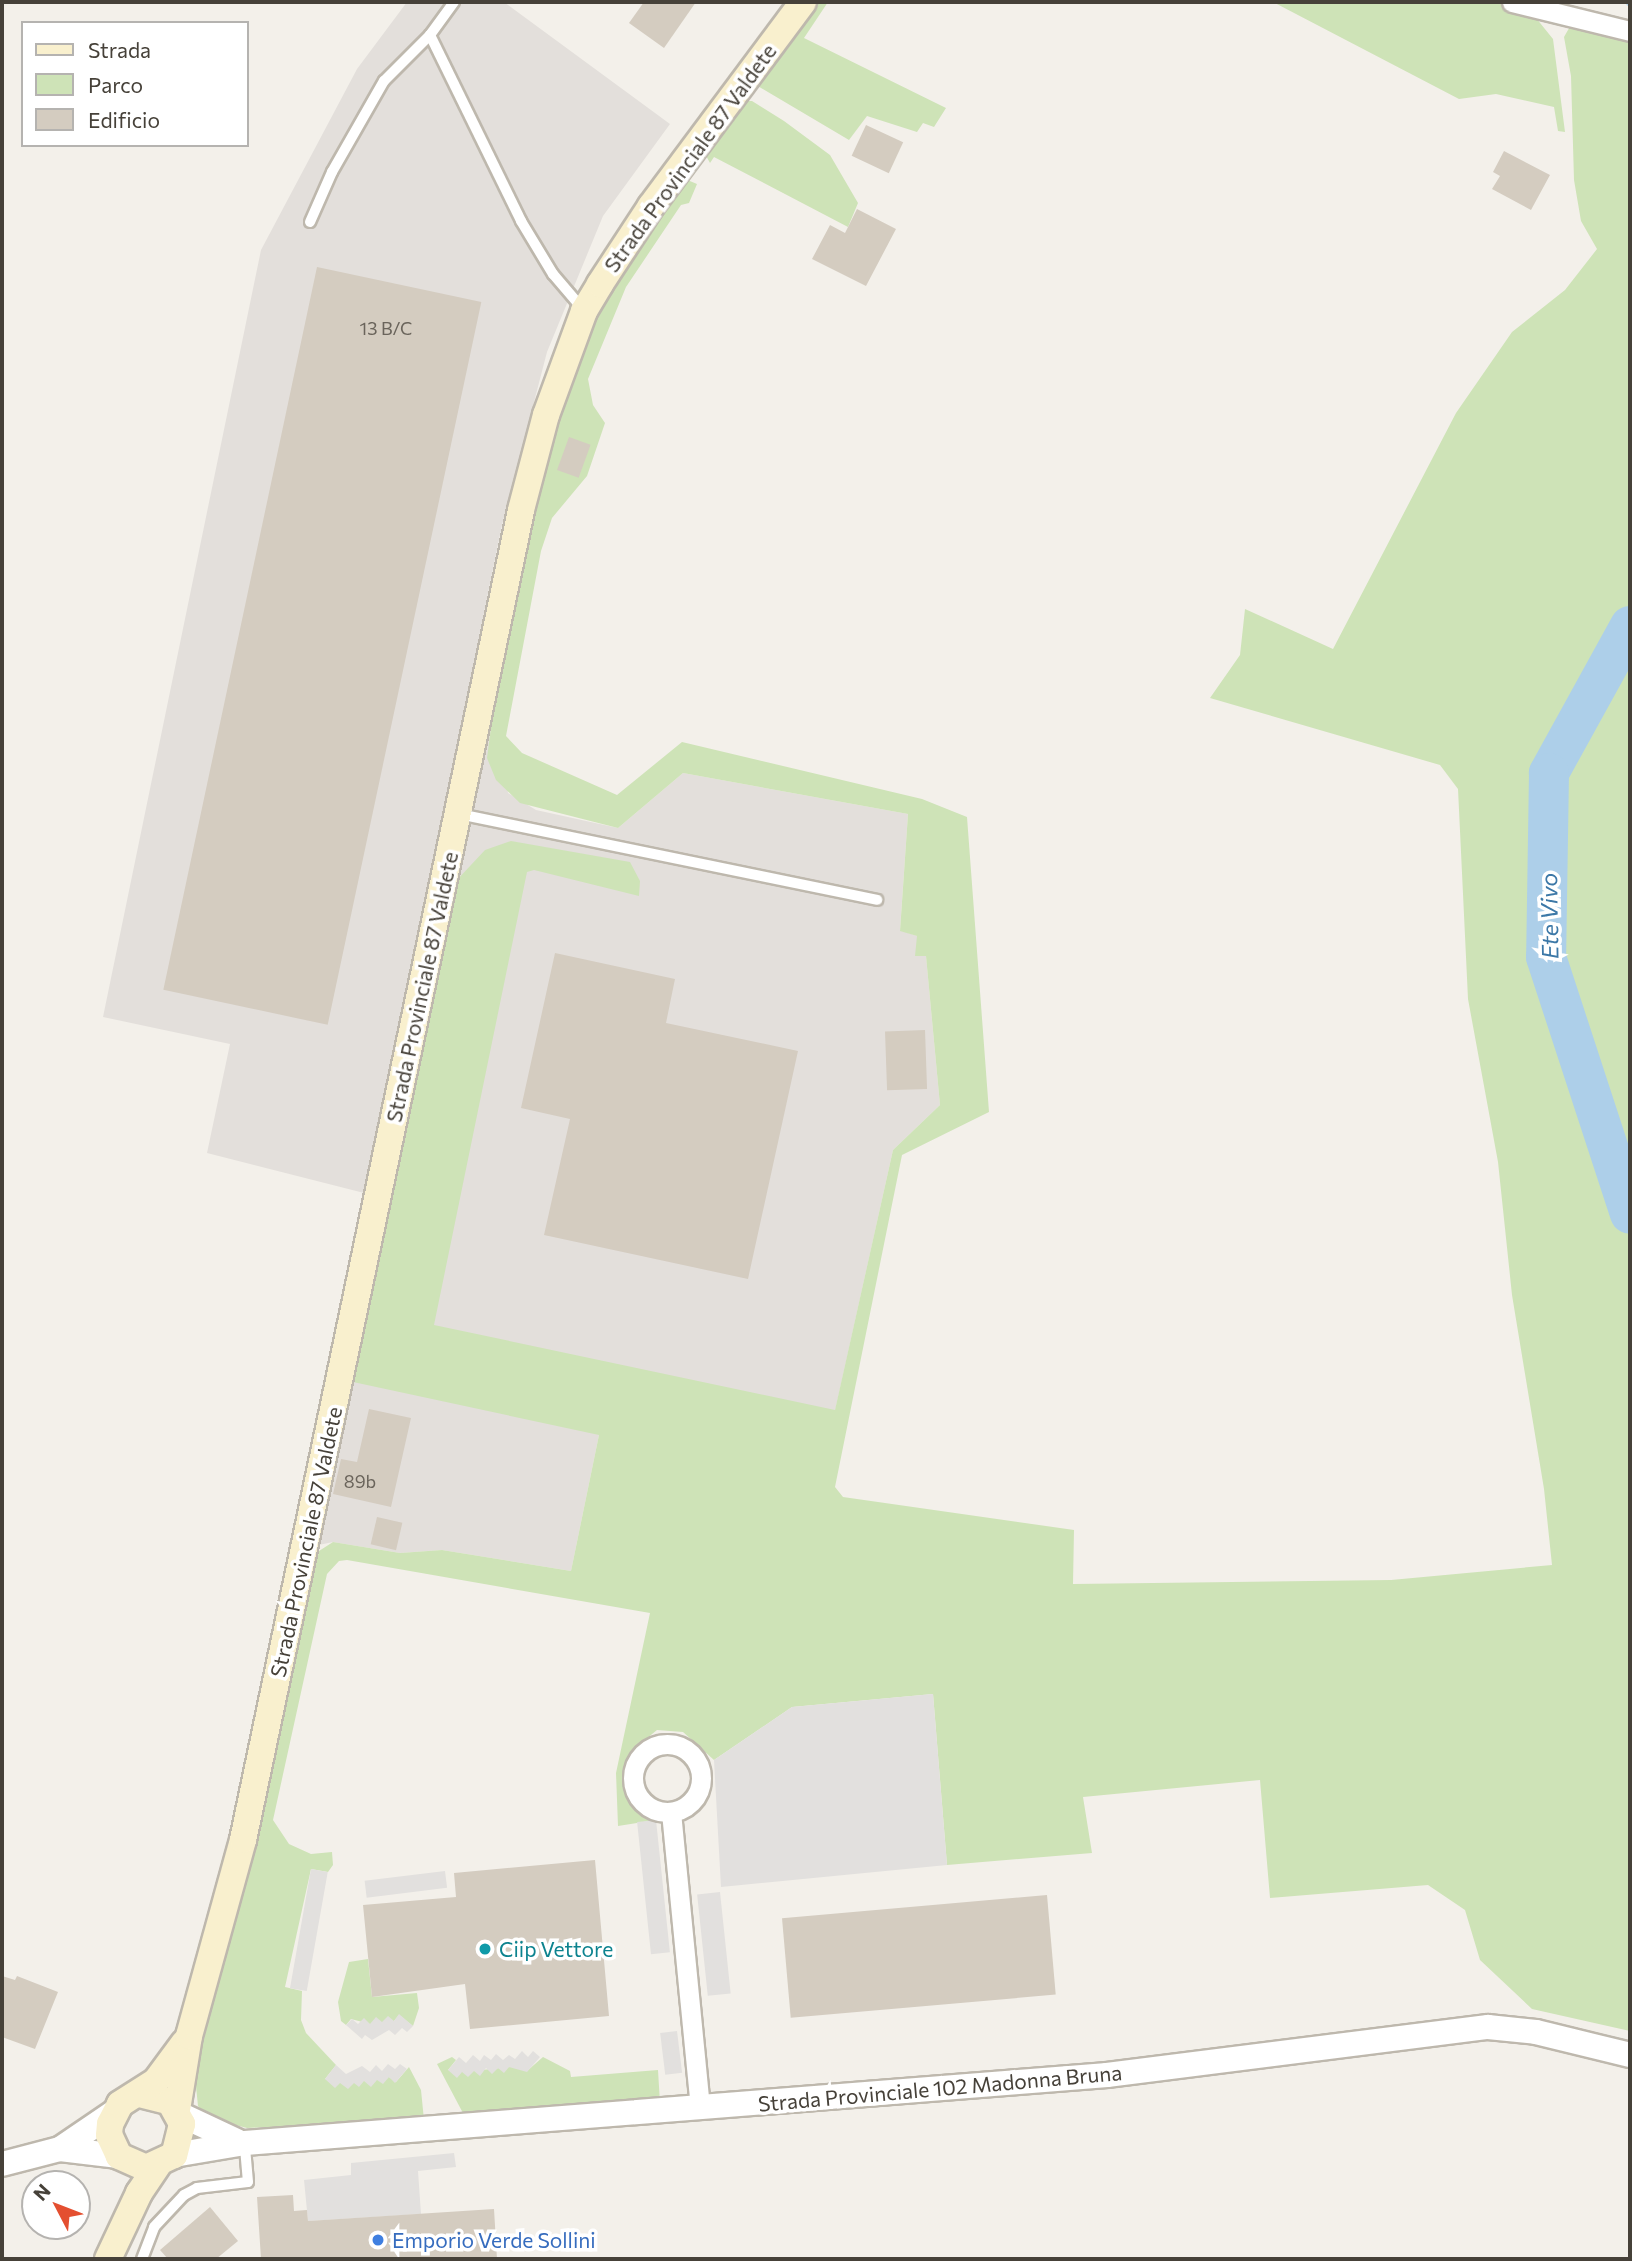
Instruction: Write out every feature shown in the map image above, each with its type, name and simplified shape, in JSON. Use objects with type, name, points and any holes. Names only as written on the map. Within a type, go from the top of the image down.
[{"type":"main road","name":"Strada Provinciale 87 Valdete","points":[[178,2112],[189,2036],[243,1840],[521,510],[546,415],[584,311],[651,206],[803,2]]},
{"type":"main road","name":"Strada Provinciale 87 Valdete","points":[[139,2094],[156,2081],[189,2036]]},
{"type":"main road","points":[[108,2259],[118,2235],[183,2135],[178,2112],[160,2096],[139,2094],[113,2113],[109,2135],[121,2158],[118,2235]]},
{"type":"main road","points":[[121,2158],[134,2166],[166,2160]]},
{"type":"street","points":[[1512,2],[1630,31]]},
{"type":"street","points":[[671,1811],[700,2108]]},
{"type":"street","name":"Strada Provinciale 102 Madonna Bruna","points":[[166,2160],[245,2143],[1107,2075],[1488,2027],[1536,2032],[1630,2055]]},
{"type":"street","name":"Strada Provinciale 102 Madonna Bruna","points":[[178,2112],[216,2135],[245,2143]]},
{"type":"street","points":[[2,2164],[60,2149],[113,2113]]},
{"type":"street","points":[[60,2149],[121,2158]]},
{"type":"lane","points":[[310,222],[332,172],[384,81],[430,35],[454,2]]},
{"type":"lane","points":[[430,35],[521,221],[553,274],[584,311]]},
{"type":"lane","points":[[458,814],[877,900]]},
{"type":"lane","points":[[142,2259],[154,2227],[184,2195],[197,2189],[248,2182],[245,2143]]},
{"type":"shaded area","points":[[407,2],[504,2],[670,124],[603,216],[547,352],[502,525],[479,637],[504,646],[495,697],[508,793],[536,810],[618,828],[683,773],[908,814],[900,930],[917,936],[926,956],[940,1105],[893,1150],[819,1483],[599,1435],[571,1571],[442,1550],[400,1553],[333,1542],[295,1550],[368,1194],[207,1153],[230,1044],[103,1017],[261,250],[357,69]]},
{"type":"shaded area","points":[[933,1694],[947,1865],[721,1887],[714,1760],[792,1707]]},
{"type":"shaded area","points":[[656,1820],[670,1952],[651,1954],[637,1822]]},
{"type":"shaded area","points":[[311,1869],[328,1872],[307,1991],[290,1988]]},
{"type":"shaded area","points":[[445,1871],[447,1888],[367,1898],[365,1881]]},
{"type":"shaded area","points":[[720,1892],[731,1993],[708,1996],[697,1894]]},
{"type":"shaded area","points":[[399,2014],[413,2026],[407,2032],[402,2028],[395,2035],[389,2030],[372,2040],[365,2035],[362,2039],[346,2025],[352,2019],[358,2024],[364,2018],[370,2024],[376,2017],[382,2022],[388,2016],[394,2021]]},
{"type":"shaded area","points":[[677,2031],[682,2073],[665,2075],[660,2033]]},
{"type":"shaded area","points":[[522,2051],[528,2057],[533,2051],[540,2057],[527,2072],[509,2067],[504,2073],[498,2068],[492,2074],[486,2068],[480,2076],[474,2071],[468,2077],[462,2072],[457,2078],[448,2070],[459,2057],[466,2063],[473,2055],[480,2061],[484,2055],[491,2060],[496,2054],[503,2060],[509,2055],[515,2059]]},
{"type":"shaded area","points":[[388,2064],[395,2069],[400,2064],[407,2069],[395,2083],[389,2077],[383,2084],[377,2080],[371,2087],[364,2081],[359,2087],[354,2083],[348,2089],[340,2083],[335,2088],[325,2079],[336,2065],[346,2074],[362,2066],[370,2072],[376,2065],[382,2071]]},
{"type":"shaded area","points":[[454,2153],[456,2167],[418,2171],[421,2214],[308,2221],[304,2180],[351,2175],[351,2163]]},
{"type":"green space","points":[[817,2],[828,2],[804,38],[946,108],[934,127],[923,123],[917,132],[867,116],[849,140],[756,85]]},
{"type":"green space","points":[[1273,2],[1493,2],[1532,13],[1553,39],[1565,132],[1558,131],[1554,107],[1496,94],[1459,99]]},
{"type":"green space","points":[[1572,23],[1630,37],[1630,2031],[1532,2009],[1480,1960],[1465,1910],[1428,1885],[1270,1898],[1260,1780],[1083,1797],[1092,1853],[947,1865],[933,1694],[792,1707],[714,1760],[683,1732],[657,1730],[630,1752],[625,1774],[629,1797],[656,1820],[618,1826],[616,1773],[650,1613],[347,1560],[339,1561],[327,1574],[273,1820],[289,1844],[311,1854],[332,1852],[333,1865],[328,1872],[311,1869],[285,1987],[302,1991],[301,2020],[306,2033],[336,2065],[325,2079],[354,2082],[389,2077],[396,2082],[409,2067],[421,2090],[424,2120],[247,2128],[209,2118],[198,2106],[195,2077],[319,1551],[333,1542],[400,1553],[442,1550],[571,1571],[599,1435],[353,1382],[456,881],[485,850],[511,841],[630,862],[640,881],[639,896],[534,870],[527,872],[434,1325],[835,1410],[893,1150],[940,1105],[926,956],[915,956],[917,936],[900,931],[908,814],[683,773],[618,828],[520,803],[496,780],[487,758],[495,697],[550,429],[599,306],[685,179],[697,184],[689,203],[681,205],[626,287],[588,379],[593,405],[605,423],[587,476],[552,518],[541,551],[506,736],[522,753],[617,795],[682,742],[922,799],[967,817],[989,1112],[902,1155],[835,1487],[843,1497],[1074,1530],[1073,1584],[1391,1580],[1552,1565],[1544,1489],[1512,1295],[1498,1162],[1468,999],[1458,789],[1440,765],[1210,698],[1240,655],[1245,609],[1333,649],[1456,413],[1512,332],[1565,290],[1597,249],[1581,221],[1574,180],[1571,76],[1564,37]]},
{"type":"green space","points":[[743,101],[752,101],[830,155],[858,203],[848,227],[714,157],[710,163],[704,152]]},
{"type":"green space","points":[[368,1959],[372,1997],[417,1993],[419,2008],[413,2026],[399,2015],[394,2021],[370,2024],[351,2019],[346,2025],[341,2021],[338,2002],[349,1962]]},
{"type":"green space","points":[[452,2057],[456,2060],[448,2070],[462,2072],[520,2066],[527,2071],[543,2057],[570,2071],[571,2077],[658,2070],[660,2103],[464,2115],[437,2064]]},
{"type":"building","points":[[644,2],[696,2],[664,48],[629,23]]},
{"type":"building","points":[[866,125],[903,142],[889,173],[852,156]]},
{"type":"building","points":[[1504,151],[1550,175],[1531,210],[1492,189],[1500,176],[1493,172]]},
{"type":"building","points":[[857,209],[896,229],[866,286],[812,259],[830,225],[845,233]]},
{"type":"building","points":[[317,267],[481,302],[328,1025],[163,990]]},
{"type":"building","points":[[569,437],[591,445],[579,478],[557,470]]},
{"type":"building","points":[[555,953],[675,979],[666,1023],[798,1051],[748,1279],[544,1235],[570,1119],[521,1108]]},
{"type":"building","points":[[925,1030],[927,1089],[887,1090],[885,1031]]},
{"type":"building","points":[[369,1409],[411,1418],[391,1507],[333,1494],[341,1459],[357,1462]]},
{"type":"building","points":[[377,1517],[402,1523],[396,1550],[371,1544]]},
{"type":"building","name":"Ciip Vettore","points":[[595,1860],[609,2016],[470,2029],[465,1984],[372,1997],[363,1905],[456,1897],[454,1873]]},
{"type":"building","points":[[1047,1895],[1056,1995],[791,2018],[782,1918]]},
{"type":"building","points":[[2,1976],[15,1980],[17,1976],[58,1992],[35,2049],[2,2037]]},
{"type":"building","name":"Emporio Verde Sollini","points":[[293,2195],[294,2211],[307,2210],[308,2221],[494,2209],[497,2259],[261,2259],[257,2197]]},
{"type":"building","points":[[210,2207],[238,2241],[216,2259],[168,2259],[160,2250]]},
{"type":"waterway","name":"Ete Vivo","points":[[1630,626],[1549,773],[1546,957],[1630,1214]]},
{"type":"place","name":"Ciip Vettore","points":[[485,1949]]},
{"type":"place","name":"Emporio Verde Sollini","points":[[378,2240]]}]
